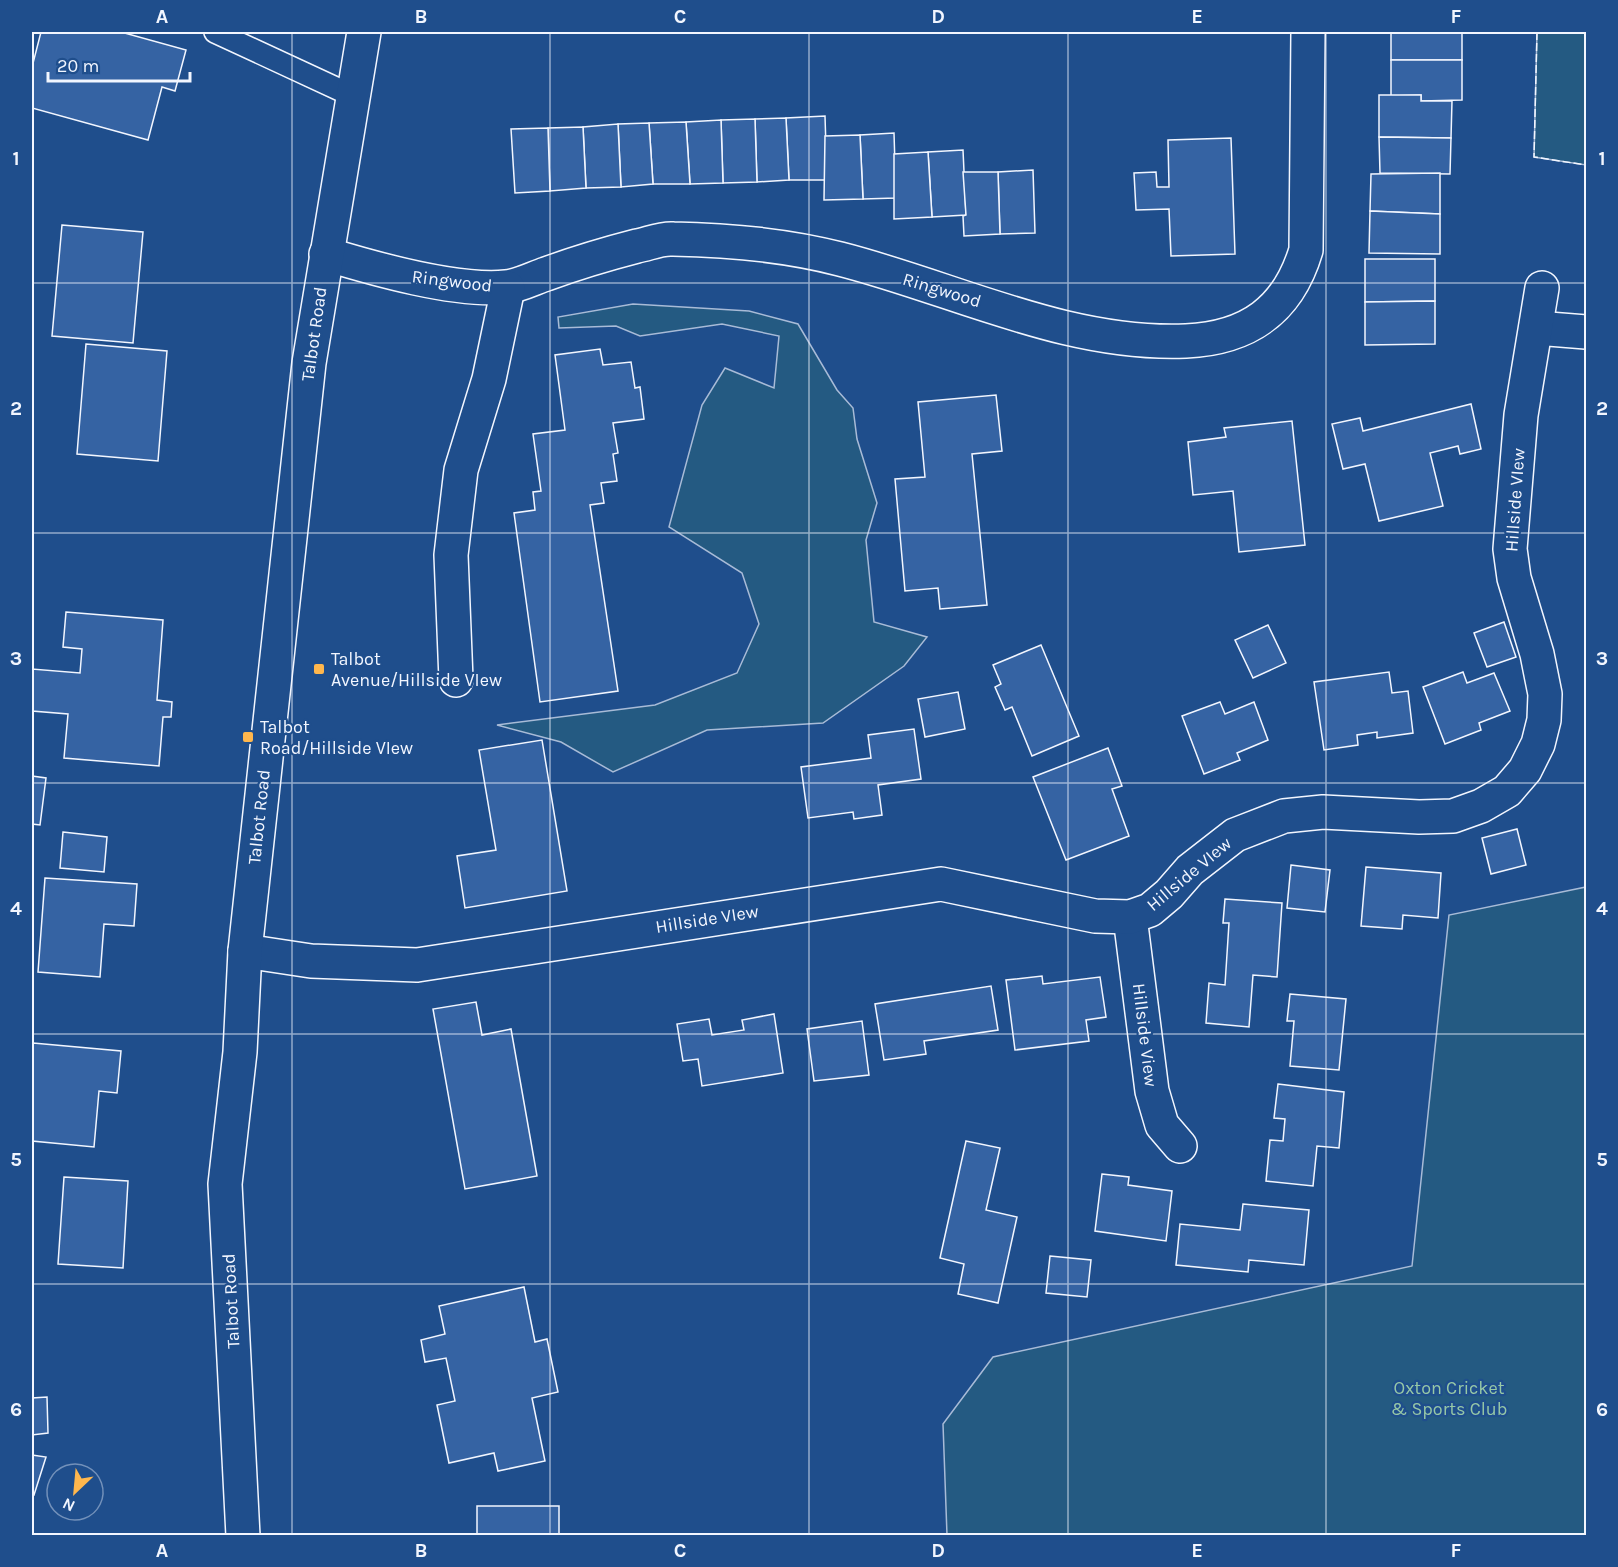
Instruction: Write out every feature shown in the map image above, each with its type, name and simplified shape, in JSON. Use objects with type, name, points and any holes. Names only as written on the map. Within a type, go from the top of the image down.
[{"type":"street","name":"Talbot Road","points":[[243,1536],[225,1184],[240,1052],[245,951],[309,363],[364,32]]},
{"type":"street","name":"Ringwood","points":[[326,254],[384,272],[468,286],[508,288],[588,258],[668,238],[756,243],[839,258],[1066,329],[1108,336],[1186,341],[1231,335],[1257,322],[1280,303],[1298,276],[1306,250],[1308,32]]},
{"type":"street","points":[[456,680],[451,555],[461,470],[489,380],[508,288]]},
{"type":"street","name":"Hillside VIew","points":[[245,951],[311,961],[417,965],[941,884],[1095,916],[1130,917],[1150,910],[1169,894],[1190,870],[1235,835],[1284,816],[1323,812],[1419,817],[1453,816],[1481,806],[1507,791],[1526,770],[1538,744],[1544,720],[1545,694],[1537,654],[1514,578],[1510,549],[1521,415],[1542,288]]},
{"type":"street","points":[[1536,328],[1587,333]]},
{"type":"street","name":"Hillside View","points":[[1130,917],[1152,1090],[1162,1125],[1180,1146]]},
{"type":"lane","points":[[215,32],[353,96]]},
{"type":"green space","points":[[1537,32],[1586,32],[1586,165],[1534,157]]},
{"type":"green space","points":[[633,304],[749,311],[798,324],[837,390],[853,408],[857,439],[877,503],[866,540],[874,622],[927,637],[904,666],[823,723],[707,730],[613,772],[561,742],[497,725],[655,705],[737,673],[759,624],[742,573],[669,527],[702,405],[725,368],[774,388],[779,336],[722,324],[640,336],[616,326],[559,328],[558,317]]},
{"type":"green space","name":"Oxton Cricket & Sports Club","points":[[1586,887],[1586,1535],[947,1535],[943,1424],[993,1357],[1412,1266],[1449,915]]},
{"type":"building","points":[[41,32],[121,32],[186,50],[175,91],[162,87],[148,140],[32,108],[32,67]]},
{"type":"building","points":[[1391,32],[1462,32],[1462,60],[1391,60]]},
{"type":"building","points":[[1391,60],[1462,60],[1462,100],[1421,101],[1421,95],[1391,96]]},
{"type":"building","points":[[1379,95],[1421,95],[1421,101],[1452,101],[1451,138],[1379,137]]},
{"type":"building","points":[[825,116],[827,180],[789,180],[786,118]]},
{"type":"building","points":[[786,118],[789,180],[757,182],[755,119]]},
{"type":"building","points":[[755,119],[757,182],[723,183],[721,120]]},
{"type":"building","points":[[721,120],[723,183],[690,184],[686,122]]},
{"type":"building","points":[[686,122],[690,184],[653,184],[649,123]]},
{"type":"building","points":[[649,123],[653,184],[621,187],[618,124]]},
{"type":"building","points":[[618,124],[621,187],[586,188],[583,127]]},
{"type":"building","points":[[583,127],[586,188],[550,191],[548,128]]},
{"type":"building","points":[[548,128],[550,191],[515,193],[511,129]]},
{"type":"building","points":[[894,133],[896,198],[863,199],[860,135]]},
{"type":"building","points":[[860,135],[863,199],[824,200],[825,136]]},
{"type":"building","points":[[1379,137],[1451,138],[1450,174],[1380,173]]},
{"type":"building","points":[[1231,138],[1235,254],[1171,256],[1169,209],[1136,210],[1134,173],[1156,172],[1157,187],[1169,187],[1168,140]]},
{"type":"building","points":[[963,150],[966,215],[932,217],[928,152]]},
{"type":"building","points":[[928,152],[932,217],[894,219],[894,154]]},
{"type":"building","points":[[1033,170],[1035,233],[1000,234],[998,172]]},
{"type":"building","points":[[963,172],[998,172],[1000,234],[964,236],[963,216],[966,215]]},
{"type":"building","points":[[1440,173],[1440,214],[1370,211],[1371,174]]},
{"type":"building","points":[[1370,211],[1440,214],[1440,254],[1369,253]]},
{"type":"building","points":[[62,225],[143,232],[133,343],[52,336]]},
{"type":"building","points":[[1365,259],[1435,259],[1435,301],[1365,302]]},
{"type":"building","points":[[1435,301],[1435,344],[1365,345],[1365,302]]},
{"type":"building","points":[[86,344],[167,351],[158,461],[77,454]]},
{"type":"building","points":[[600,349],[603,365],[631,362],[635,388],[640,387],[644,419],[613,423],[618,453],[613,454],[617,481],[601,483],[604,503],[590,505],[618,691],[540,702],[514,513],[535,510],[533,492],[541,491],[533,434],[565,430],[555,355]]},
{"type":"building","points":[[996,395],[1002,451],[972,454],[987,605],[940,609],[938,588],[905,591],[895,479],[925,477],[918,402]]},
{"type":"building","points":[[1471,404],[1481,449],[1460,454],[1458,446],[1430,453],[1443,506],[1379,521],[1365,464],[1343,469],[1332,424],[1360,418],[1363,431]]},
{"type":"building","points":[[1292,421],[1305,545],[1239,552],[1233,491],[1193,495],[1188,442],[1226,437],[1224,428]]},
{"type":"building","points":[[66,612],[163,620],[157,700],[172,702],[171,717],[163,717],[159,766],[64,758],[68,714],[32,711],[32,669],[80,673],[82,649],[63,647]]},
{"type":"building","points":[[1504,622],[1516,657],[1487,667],[1474,633]]},
{"type":"building","points":[[1268,625],[1286,663],[1253,678],[1235,640]]},
{"type":"building","points":[[1041,645],[1079,736],[1032,756],[1012,707],[1005,710],[995,687],[1001,684],[993,665]]},
{"type":"building","points":[[1389,672],[1392,693],[1408,691],[1413,733],[1377,738],[1377,732],[1357,735],[1358,745],[1324,750],[1314,682]]},
{"type":"building","points":[[1463,672],[1467,683],[1494,673],[1510,711],[1479,723],[1481,730],[1445,744],[1423,687]]},
{"type":"building","points":[[958,692],[965,729],[925,737],[918,699]]},
{"type":"building","points":[[1220,702],[1225,714],[1254,702],[1268,740],[1237,753],[1240,760],[1204,774],[1182,716]]},
{"type":"building","points":[[914,729],[921,779],[878,785],[882,815],[854,819],[853,812],[808,818],[801,767],[871,758],[868,735]]},
{"type":"building","points":[[542,740],[567,891],[465,908],[457,856],[496,850],[479,750]]},
{"type":"building","points":[[1108,748],[1122,786],[1112,789],[1129,836],[1066,860],[1033,777]]},
{"type":"building","points":[[32,776],[46,778],[40,825],[32,824]]},
{"type":"building","points":[[1517,829],[1526,865],[1491,874],[1482,838]]},
{"type":"building","points":[[63,832],[107,837],[104,872],[60,868]]},
{"type":"building","points":[[1291,865],[1330,870],[1325,912],[1287,908]]},
{"type":"building","points":[[1366,867],[1441,873],[1438,918],[1403,915],[1402,929],[1361,926]]},
{"type":"building","points":[[45,878],[137,884],[134,926],[104,924],[100,977],[38,972]]},
{"type":"building","points":[[1225,899],[1282,903],[1277,977],[1253,975],[1249,1027],[1206,1023],[1209,983],[1225,985],[1229,923],[1223,923]]},
{"type":"building","points":[[1042,976],[1043,984],[1100,977],[1106,1017],[1086,1020],[1089,1041],[1015,1050],[1006,980]]},
{"type":"building","points":[[991,986],[998,1030],[924,1041],[926,1054],[884,1060],[875,1004]]},
{"type":"building","points":[[1290,994],[1346,999],[1339,1070],[1290,1066],[1294,1021],[1287,1021]]},
{"type":"building","points":[[476,1002],[482,1035],[511,1029],[537,1176],[465,1189],[433,1009]]},
{"type":"building","points":[[774,1014],[783,1073],[702,1086],[698,1059],[683,1061],[677,1024],[709,1019],[712,1035],[744,1030],[742,1020]]},
{"type":"building","points":[[862,1021],[869,1075],[814,1081],[807,1029]]},
{"type":"building","points":[[33,1043],[121,1051],[117,1093],[99,1091],[94,1147],[32,1141]]},
{"type":"building","points":[[1278,1084],[1344,1092],[1339,1148],[1317,1146],[1313,1186],[1266,1181],[1270,1140],[1283,1141],[1285,1119],[1274,1118]]},
{"type":"building","points":[[966,1141],[1000,1148],[986,1210],[1017,1217],[998,1303],[958,1294],[964,1264],[940,1258]]},
{"type":"building","points":[[1102,1174],[1129,1177],[1128,1185],[1172,1191],[1166,1241],[1095,1231]]},
{"type":"building","points":[[64,1177],[128,1181],[123,1268],[58,1264]]},
{"type":"building","points":[[1243,1204],[1309,1210],[1304,1265],[1249,1260],[1248,1272],[1176,1265],[1180,1224],[1240,1230]]},
{"type":"building","points":[[1050,1256],[1091,1260],[1087,1297],[1046,1293]]},
{"type":"building","points":[[524,1287],[535,1342],[547,1339],[558,1392],[532,1398],[545,1461],[498,1471],[494,1453],[449,1463],[437,1405],[455,1401],[446,1358],[425,1362],[421,1340],[445,1334],[439,1306]]},
{"type":"building","points":[[47,1397],[48,1433],[32,1435],[32,1398]]},
{"type":"building","points":[[32,1455],[46,1457],[34,1495],[32,1494]]},
{"type":"building","points":[[477,1506],[559,1506],[559,1536],[477,1536]]},
{"type":"fence","points":[[1537,32],[1534,157],[1586,165]]},
{"type":"place","name":"Talbot Avenue/Hillside VIew","points":[[319,669]]},
{"type":"place","name":"Talbot Road/Hillside VIew","points":[[248,737]]}]
